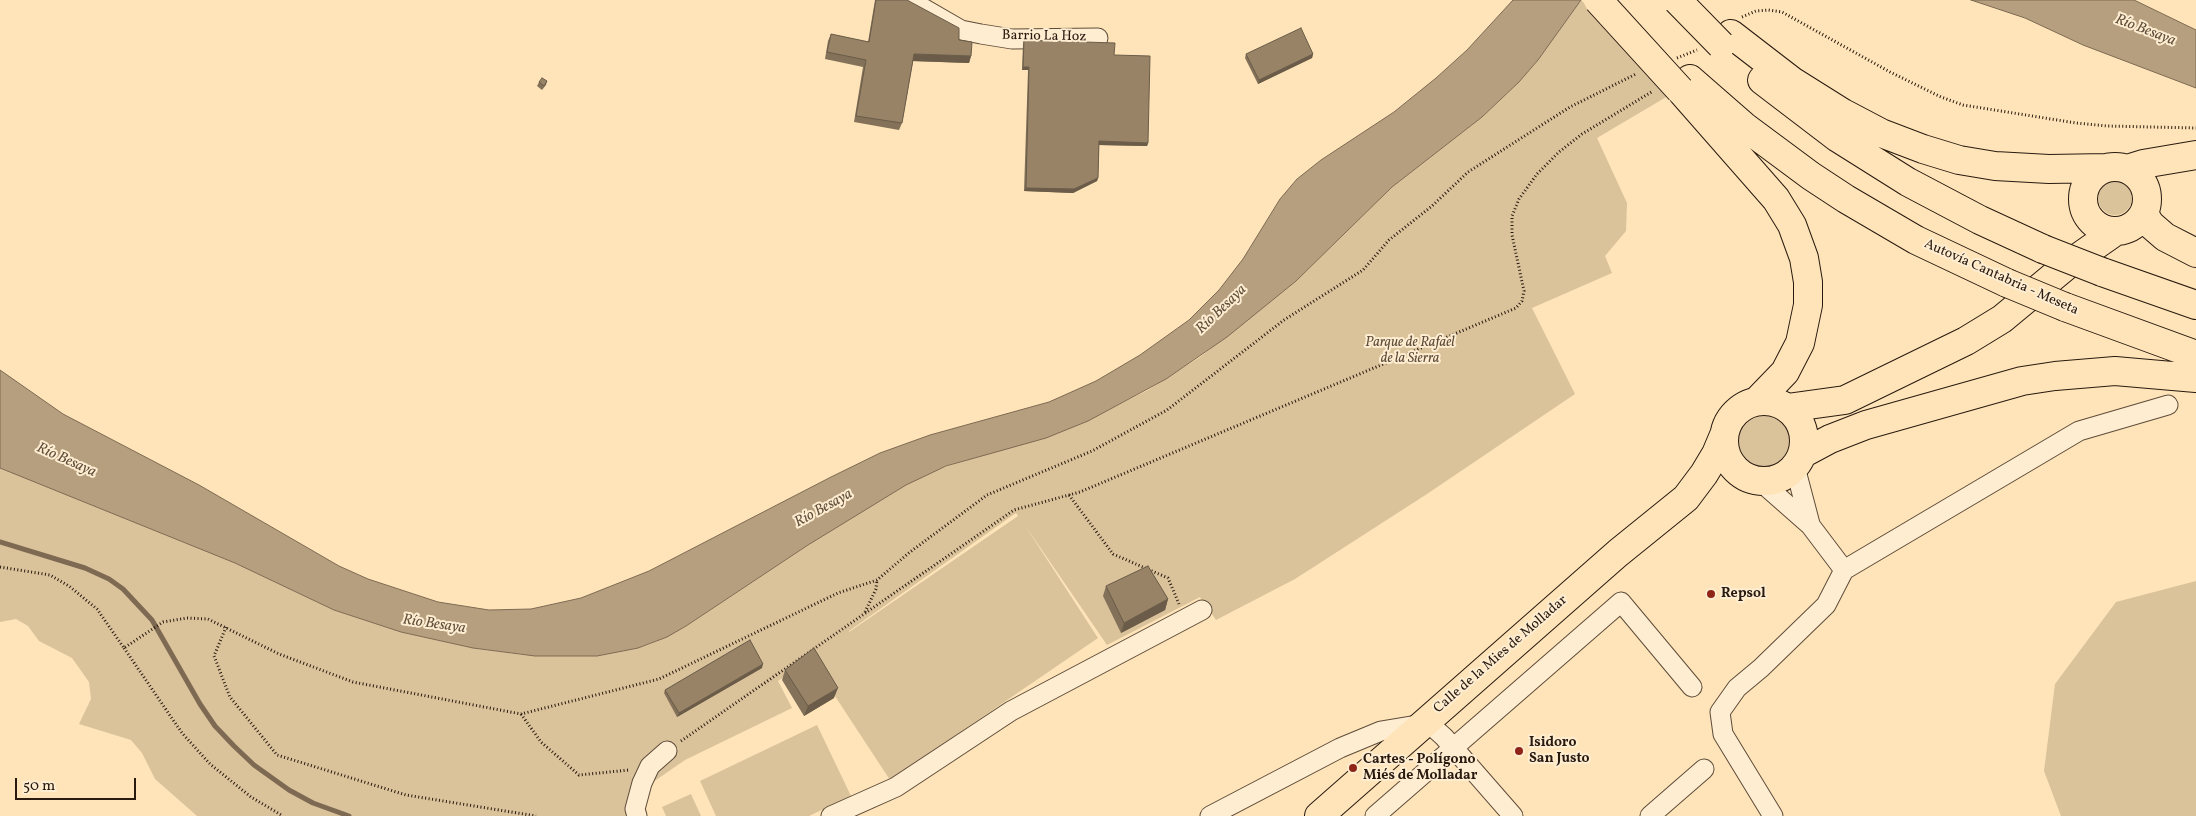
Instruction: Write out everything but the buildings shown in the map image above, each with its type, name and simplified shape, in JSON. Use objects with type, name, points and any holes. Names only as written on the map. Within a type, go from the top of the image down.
[{"type":"highway","points":[[1598,0],[1699,57],[1761,59],[1821,100],[1863,124],[1904,142],[1948,157],[1985,165],[2049,169],[2116,169],[2140,179],[2150,224],[2165,237],[2196,254]]},
{"type":"highway","name":"Autovía Cantabria - Meseta","points":[[1615,0],[1699,57],[1804,114],[1872,160],[1944,202],[2043,248],[2102,272],[2196,305]]},
{"type":"highway","name":"Autovía Cantabria - Meseta","points":[[1677,0],[1699,57],[1745,127],[1804,171],[1916,240],[2065,307],[2196,355]]},
{"type":"highway","points":[[1694,0],[1699,57],[1792,225],[1804,258],[1808,299],[1802,337],[1796,354],[1785,372],[1757,401]]},
{"type":"highway","points":[[2066,266],[2080,240],[2085,210],[2083,200],[2089,180],[2096,173],[2185,157]]},
{"type":"highway","points":[[2085,210],[2097,226],[2106,230],[2126,230],[2135,224],[2145,204],[2185,157]]},
{"type":"highway","points":[[1800,456],[1802,429],[1794,414],[1778,403],[1757,401],[1749,403],[1735,413],[1726,427],[1724,436],[1725,452],[1733,467],[1746,477],[1757,481],[1779,478],[1800,456],[1829,414],[1845,400],[1939,354],[2002,319],[2066,266],[2116,231]]},
{"type":"highway","points":[[1800,456],[1830,439],[1866,424],[2022,381],[2115,371],[2196,378]]},
{"type":"highway","points":[[1787,408],[1845,400]]},
{"type":"highway","name":"Calle de la Mies de Molladar","points":[[1319,816],[1618,553],[1686,498],[1704,474],[1724,436]]},
{"type":"highway","name":"Calle de la Mies de Molladar","points":[[1686,498],[1713,489],[1757,481]]},
{"type":"street","name":"Barrio La Hoz","points":[[909,0],[961,30],[1012,39],[1098,38]]},
{"type":"street","points":[[1773,816],[1723,734],[1720,712],[1737,688],[1761,668],[1826,605],[1844,570],[2079,431],[2168,406]]},
{"type":"street","points":[[1800,456],[1810,525]]},
{"type":"street","points":[[1757,481],[1810,525],[1844,570]]},
{"type":"street","points":[[1376,816],[1453,747],[1622,602],[1692,687]]},
{"type":"street","points":[[831,816],[896,787],[1011,711],[1202,610]]},
{"type":"street","points":[[1210,816],[1340,748],[1380,731],[1423,724],[1434,728],[1453,747],[1513,816]]},
{"type":"street","points":[[637,816],[635,809],[642,783],[650,766],[667,751]]},
{"type":"street","points":[[1650,816],[1704,769]]},
{"type":"path","points":[[667,751],[1014,510],[1080,492],[1516,308],[1522,301],[1524,290],[1512,235],[1512,216],[1519,199],[1537,174],[1559,152],[1582,134],[1699,57],[1756,12],[1768,10],[1782,12],[1890,72],[1941,97],[1963,104],[2076,123],[2107,126],[2196,128]]},
{"type":"path","points":[[124,648],[164,622],[187,618],[208,619],[279,654],[353,682],[521,714],[659,679],[838,592],[877,580],[916,547],[987,495],[1092,451],[1167,410],[1284,320],[1363,270],[1389,240],[1426,211],[1468,172],[1570,107],[1638,73]]},
{"type":"path","points":[[1069,496],[1113,554],[1168,578],[1185,619]]},
{"type":"path","points":[[0,567],[50,575],[69,586],[96,608],[182,733],[210,764],[252,797],[282,816]]},
{"type":"path","points":[[865,612],[876,589],[877,580]]},
{"type":"path","points":[[226,628],[214,656],[230,697],[277,756],[406,795],[536,816]]},
{"type":"path","points":[[521,714],[541,742],[579,775],[629,769],[642,783]]},
{"type":"green space","name":"Parque de Rafael de la Sierra","points":[[1581,0],[1673,93],[1597,138],[1627,203],[1626,231],[1605,256],[1612,273],[1532,308],[1575,394],[1427,494],[1295,579],[1216,620],[1200,597],[1107,645],[1024,524],[1098,638],[890,780],[810,658],[778,681],[792,708],[685,760],[627,800],[631,816],[197,816],[155,779],[142,753],[131,740],[79,724],[91,699],[89,682],[72,658],[39,641],[28,626],[16,619],[0,622],[0,468],[235,563],[334,610],[401,632],[473,648],[524,655],[597,656],[648,645],[686,626],[837,526],[916,479],[936,470],[1078,425],[1148,390],[1200,357],[1296,281],[1392,187],[1482,117],[1519,82],[1538,60]],"holes":[[[1016,513],[1018,516],[849,632]]]},
{"type":"green space","points":[[2115,181],[2122,182],[2127,186],[2131,191],[2131,205],[2127,210],[2122,214],[2115,215],[2108,214],[2103,210],[2099,205],[2098,198],[2099,191],[2103,186],[2108,182]]},
{"type":"green space","points":[[1760,416],[1770,416],[1780,420],[1788,428],[1792,443],[1788,458],[1780,466],[1770,470],[1760,470],[1750,466],[1742,458],[1738,448],[1738,438],[1742,428],[1750,420]]},
{"type":"green space","points":[[2196,581],[2196,816],[2061,816],[2044,771],[2055,684],[2116,602]]},
{"type":"green space","points":[[817,725],[851,796],[809,816],[716,816],[700,781]]},
{"type":"green space","points":[[691,794],[701,816],[666,816],[662,807]]},
{"type":"water","name":"Río Besaya","points":[[1513,0],[1581,0],[1538,60],[1519,82],[1482,117],[1392,187],[1296,281],[1227,337],[1166,379],[1088,421],[1046,438],[946,466],[906,485],[808,545],[686,626],[667,637],[638,648],[597,656],[535,656],[473,648],[401,632],[334,610],[235,563],[0,468],[0,370],[63,414],[199,485],[339,566],[368,579],[438,602],[489,610],[531,609],[581,598],[649,571],[880,453],[930,435],[1049,402],[1096,381],[1140,355],[1189,320],[1219,290],[1243,259],[1280,199],[1297,179],[1321,160],[1394,112],[1436,78],[1467,50]]},
{"type":"water","name":"Río Besaya","points":[[1971,0],[2134,0],[2196,30],[2196,88],[2083,45],[2025,18]]},
{"type":"waterway","points":[[0,542],[85,568],[109,579],[123,589],[152,620],[200,704],[215,726],[234,746],[254,765],[289,790],[313,803],[349,816]]},
{"type":"place","name":"Repsol","points":[[1711,594]]},
{"type":"place","name":"Isidoro San Justo","points":[[1519,751]]},
{"type":"place","name":"Cartes - Polígono Miés de Molladar","points":[[1353,768]]}]
